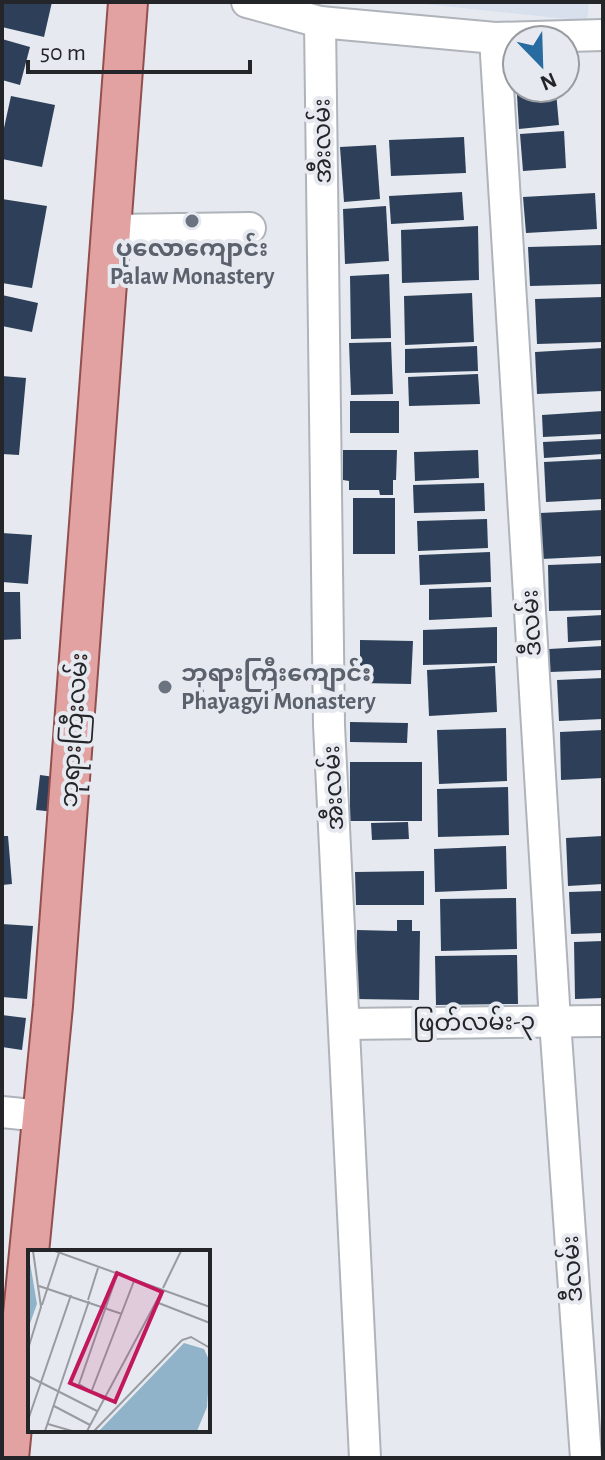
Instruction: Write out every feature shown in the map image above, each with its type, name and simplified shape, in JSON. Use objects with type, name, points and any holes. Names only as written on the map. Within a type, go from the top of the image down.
[{"type":"main road","name":"ဘုရားကြီးလမ်း","points":[[9,1458],[12,1326],[42,1116],[54,990],[128,2]]},
{"type":"street","points":[[247,2],[320,22],[495,38],[603,35]]},
{"type":"street","name":"အီးလမ်း","points":[[320,22],[329,725],[365,1458]]},
{"type":"street","name":"ဒီလမ်း","points":[[495,38],[555,1021],[586,1458]]},
{"type":"street","points":[[113,230],[250,228]]},
{"type":"street","name":"ဖြတ်လမ်း-၃","points":[[345,1024],[603,1021]]},
{"type":"street","points":[[2,1112],[42,1116]]},
{"type":"shaded area","points":[[405,2],[589,2],[587,21]]},
{"type":"building","points":[[2,2],[52,2],[44,37],[2,27]]},
{"type":"building","points":[[2,39],[30,47],[20,85],[2,80]]},
{"type":"building","points":[[11,96],[55,105],[42,167],[2,159],[2,137]]},
{"type":"building","points":[[518,104],[557,104],[559,125],[519,129]]},
{"type":"building","points":[[564,131],[566,168],[523,171],[520,134]]},
{"type":"building","points":[[464,137],[466,173],[391,176],[389,140]]},
{"type":"building","points":[[376,145],[380,199],[344,202],[340,147]]},
{"type":"building","points":[[462,192],[464,220],[391,224],[389,196]]},
{"type":"building","points":[[595,193],[597,229],[526,233],[523,197]]},
{"type":"building","points":[[2,199],[47,206],[32,288],[2,283]]},
{"type":"building","points":[[386,206],[389,261],[345,264],[343,209]]},
{"type":"building","points":[[478,226],[479,280],[402,283],[401,230]]},
{"type":"building","points":[[602,245],[603,284],[530,286],[528,247]]},
{"type":"building","points":[[389,274],[391,338],[351,339],[350,276]]},
{"type":"building","points":[[472,293],[474,342],[405,345],[404,296]]},
{"type":"building","points":[[2,295],[38,303],[32,332],[2,326]]},
{"type":"building","points":[[603,297],[603,342],[537,344],[535,299]]},
{"type":"building","points":[[391,342],[393,394],[351,395],[349,343]]},
{"type":"building","points":[[477,346],[478,371],[405,373],[405,349]]},
{"type":"building","points":[[603,348],[603,391],[537,394],[535,352]]},
{"type":"building","points":[[478,374],[480,404],[409,406],[408,377]]},
{"type":"building","points":[[2,376],[26,378],[19,455],[2,454]]},
{"type":"building","points":[[350,401],[399,401],[399,433],[350,433]]},
{"type":"building","points":[[603,411],[603,434],[543,437],[542,415]]},
{"type":"building","points":[[603,439],[603,454],[544,458],[543,442]]},
{"type":"building","points":[[343,450],[397,450],[393,495],[380,495],[379,490],[349,490],[349,481],[343,480]]},
{"type":"building","points":[[478,450],[479,478],[415,481],[414,452]]},
{"type":"building","points":[[603,459],[603,499],[546,502],[544,462]]},
{"type":"building","points":[[484,483],[485,511],[414,513],[413,485]]},
{"type":"building","points":[[353,498],[395,498],[395,554],[353,554]]},
{"type":"building","points":[[603,510],[603,556],[542,559],[540,513]]},
{"type":"building","points":[[487,519],[488,548],[418,551],[417,521]]},
{"type":"building","points":[[2,533],[32,535],[28,584],[2,582]]},
{"type":"building","points":[[490,552],[491,582],[420,585],[419,555]]},
{"type":"building","points":[[603,563],[603,610],[549,611],[548,565]]},
{"type":"building","points":[[491,587],[492,617],[429,620],[429,589]]},
{"type":"building","points":[[2,592],[20,592],[21,639],[2,640]]},
{"type":"building","points":[[603,615],[603,640],[568,642],[567,617]]},
{"type":"building","points":[[497,627],[497,663],[423,665],[423,630]]},
{"type":"building","points":[[360,640],[413,641],[411,684],[360,683]]},
{"type":"building","points":[[603,646],[603,670],[550,672],[549,649]]},
{"type":"building","points":[[495,666],[497,712],[429,716],[427,670]]},
{"type":"building","points":[[603,678],[603,719],[559,721],[557,680]]},
{"type":"building","points":[[350,722],[408,723],[407,743],[350,742]]},
{"type":"building","points":[[506,728],[507,781],[439,784],[437,730]]},
{"type":"building","points":[[603,730],[603,778],[561,780],[560,732]]},
{"type":"building","points":[[350,762],[422,762],[422,821],[350,821]]},
{"type":"building","points":[[40,775],[69,779],[65,813],[36,810]]},
{"type":"building","points":[[508,787],[509,835],[438,837],[437,789]]},
{"type":"building","points":[[408,822],[409,839],[372,840],[371,823]]},
{"type":"building","points":[[2,836],[8,836],[12,884],[2,885]]},
{"type":"building","points":[[603,836],[603,884],[568,886],[566,838]]},
{"type":"building","points":[[506,846],[507,889],[435,892],[434,849]]},
{"type":"building","points":[[424,871],[424,905],[356,905],[355,872]]},
{"type":"building","points":[[603,891],[603,933],[571,934],[569,892]]},
{"type":"building","points":[[516,898],[517,949],[441,951],[440,899]]},
{"type":"building","points":[[397,920],[412,920],[412,931],[420,931],[419,1000],[355,999],[357,930],[397,931]]},
{"type":"building","points":[[2,924],[33,926],[27,999],[2,997]]},
{"type":"building","points":[[603,941],[603,998],[575,999],[574,942]]},
{"type":"building","points":[[517,955],[518,1004],[436,1005],[435,956]]},
{"type":"building","points":[[2,1015],[26,1018],[22,1050],[2,1047]]},
{"type":"place","name":"ပုလောကျောင်း Palaw Monastery","points":[[192,221]]},
{"type":"place","name":"ဘုရားကြီးကျောင်း Phayagyi Monastery","points":[[165,687]]}]
